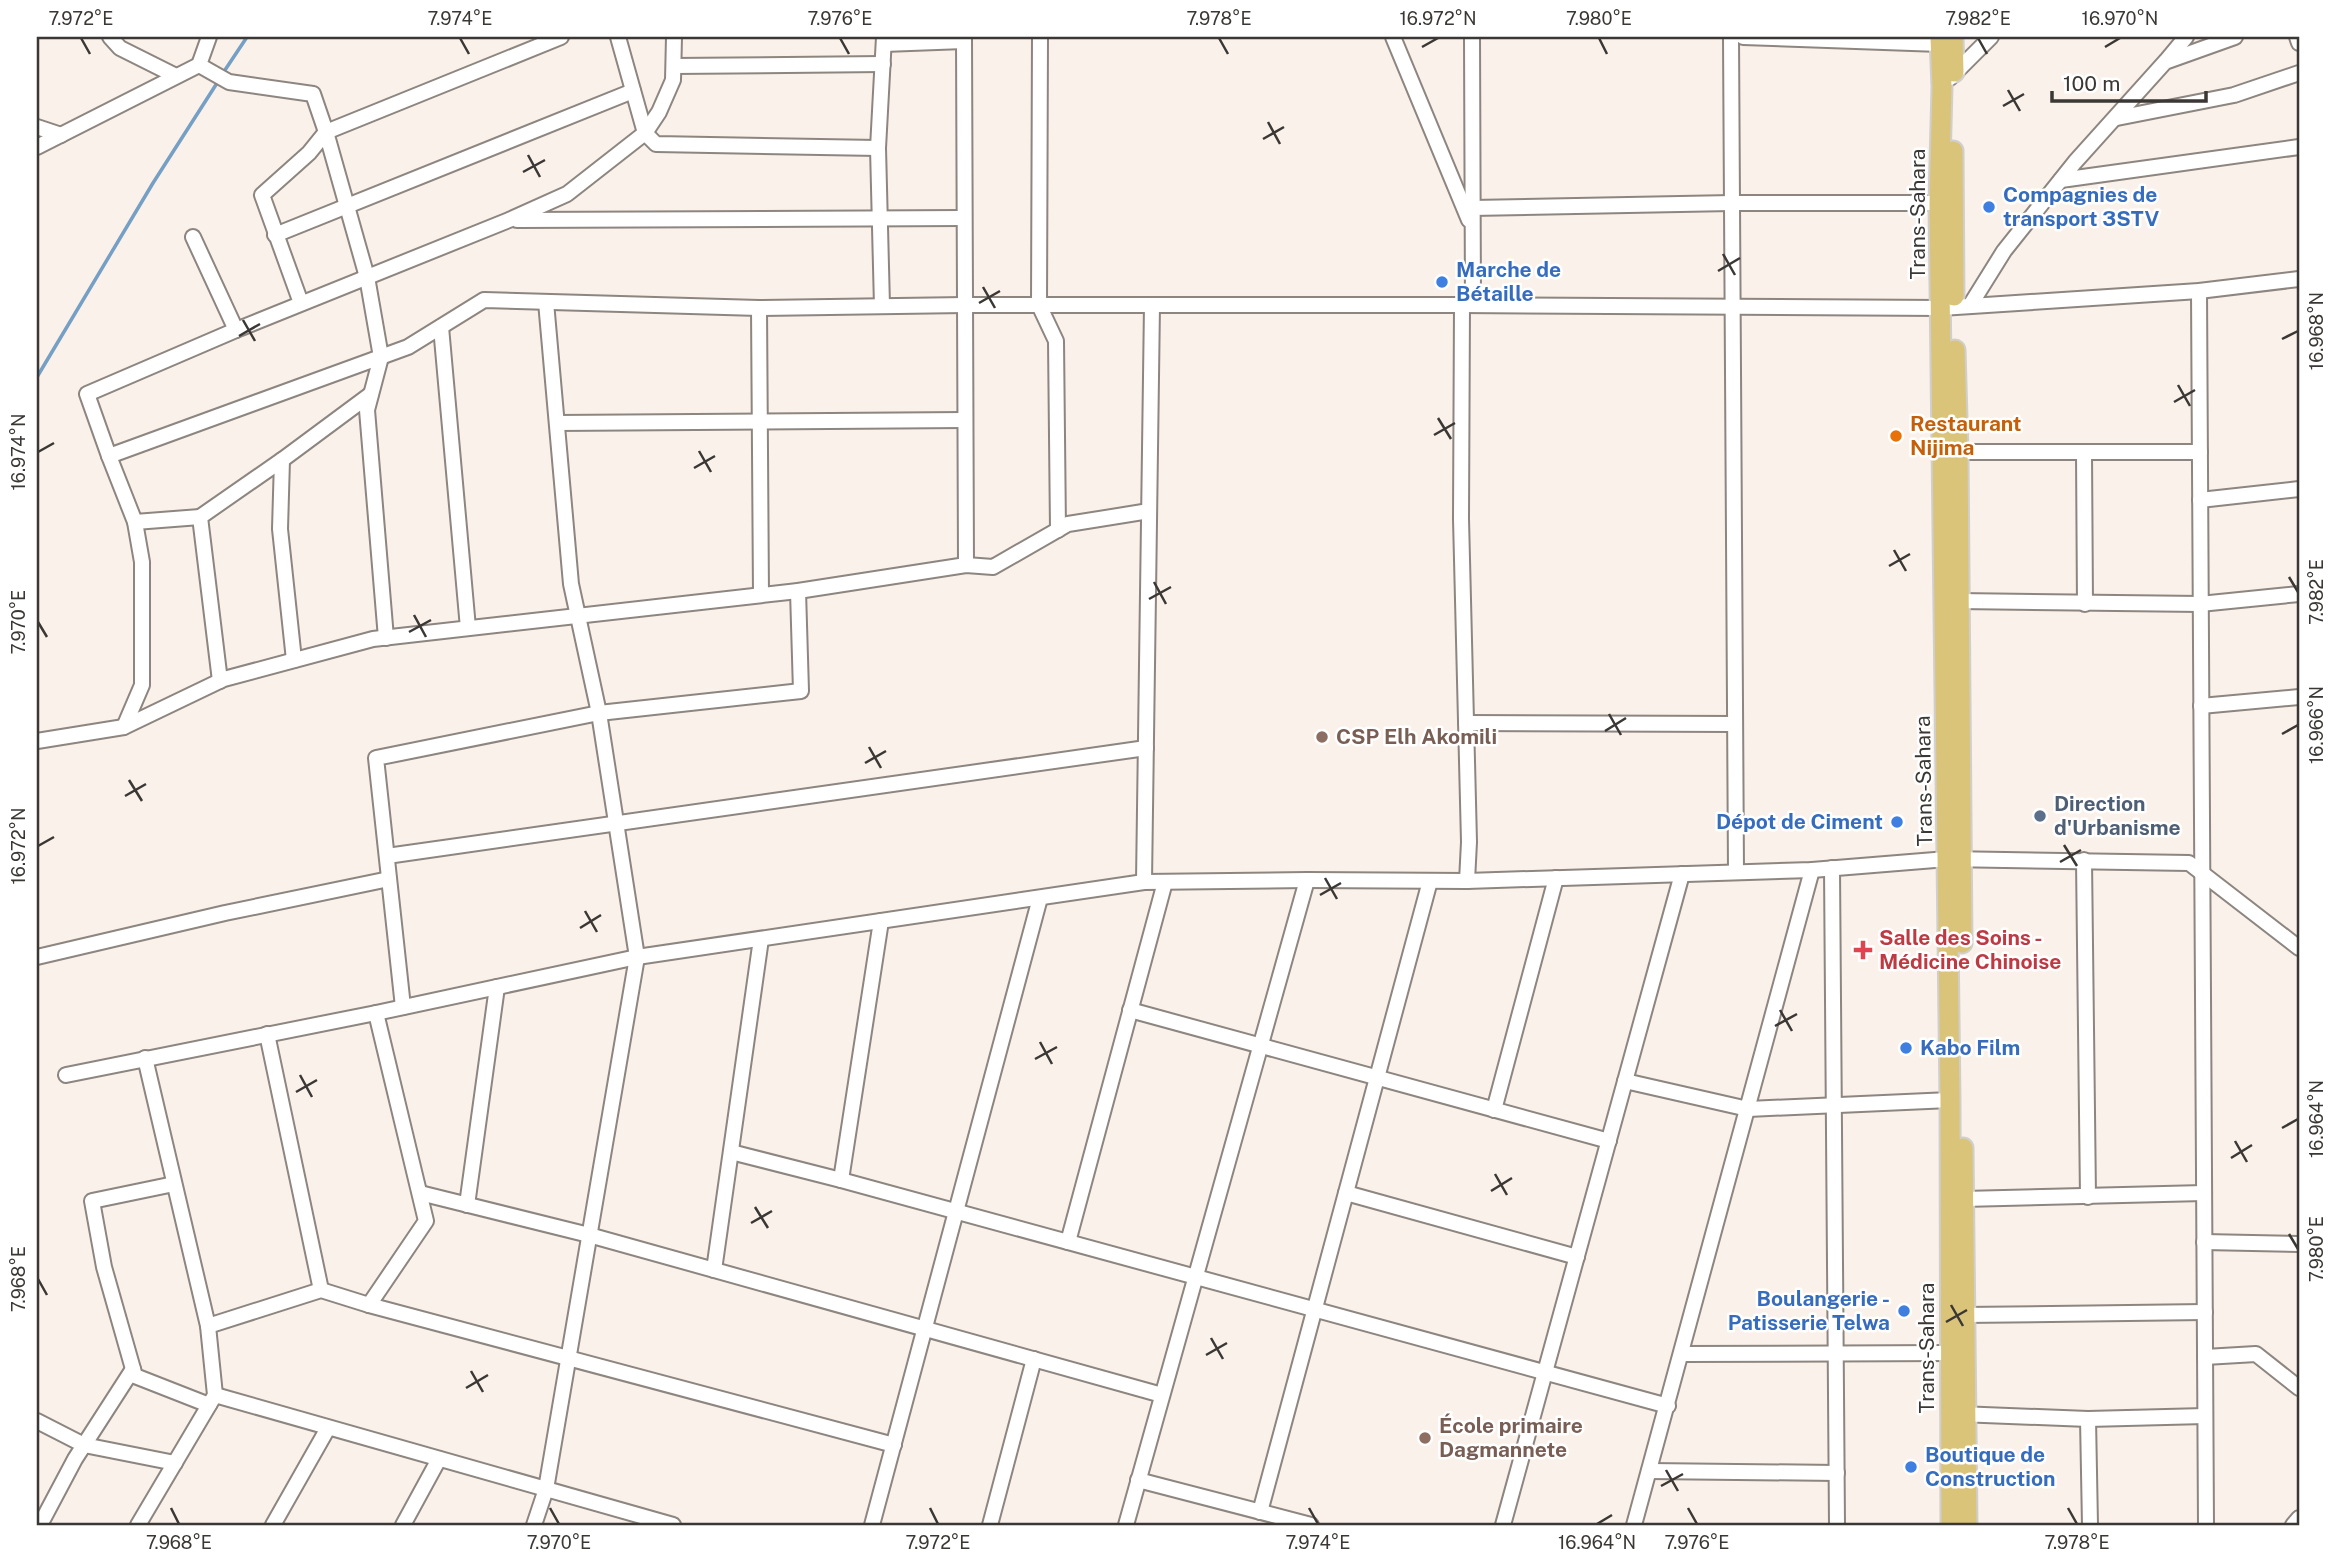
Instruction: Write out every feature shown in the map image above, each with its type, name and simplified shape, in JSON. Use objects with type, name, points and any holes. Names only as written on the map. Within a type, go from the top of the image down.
[{"type":"main road","name":"Trans-Sahara","points":[[1944,39],[1948,81],[1946,202],[1956,306],[1949,399],[1964,1315],[1951,1525]]},
{"type":"main road","name":"Trans-Sahara","points":[[1949,399],[1958,452],[1950,1100],[1950,1353],[1967,1525]]},
{"type":"street","points":[[110,37],[120,48],[176,76]]},
{"type":"street","points":[[37,147],[199,65],[209,37]]},
{"type":"street","points":[[301,303],[262,195],[309,153],[326,132],[561,37]]},
{"type":"street","points":[[618,37],[645,133],[656,144],[878,149]]},
{"type":"street","points":[[124,727],[142,685],[142,562],[135,523],[88,394],[566,194],[645,133],[659,112],[673,80],[674,37]]},
{"type":"street","points":[[1040,37],[1039,305],[1056,341],[1058,530]]},
{"type":"street","points":[[1394,37],[1473,230]]},
{"type":"street","points":[[1467,881],[1469,842],[1461,519],[1467,305],[1473,230],[1472,37]]},
{"type":"street","points":[[1731,37],[1736,872]]},
{"type":"street","points":[[1742,37],[1944,39]]},
{"type":"street","points":[[1948,81],[1991,37]]},
{"type":"street","points":[[1956,306],[2186,37]]},
{"type":"street","points":[[2165,62],[2235,37]]},
{"type":"street","points":[[2297,37],[2299,43]]},
{"type":"street","points":[[882,306],[878,149],[884,40],[964,39],[966,565]]},
{"type":"street","points":[[674,65],[883,64]]},
{"type":"street","points":[[199,65],[229,82],[313,94],[326,132],[367,277],[381,357],[367,410],[386,638]]},
{"type":"street","points":[[2117,118],[2234,94],[2299,73]]},
{"type":"street","points":[[275,235],[633,91]]},
{"type":"street","points":[[37,127],[61,135]]},
{"type":"street","points":[[2061,180],[2299,147]]},
{"type":"street","points":[[1472,208],[1946,202]]},
{"type":"street","points":[[509,220],[963,218]]},
{"type":"street","points":[[193,237],[236,330]]},
{"type":"street","points":[[109,456],[408,347],[484,300],[759,308],[965,305],[1956,306],[2199,291],[2299,279]]},
{"type":"street","points":[[2199,291],[2206,1525]]},
{"type":"street","points":[[534,1525],[546,1489],[637,957],[599,713],[571,584],[546,302]]},
{"type":"street","points":[[1144,882],[1152,305]]},
{"type":"street","points":[[759,308],[761,595]]},
{"type":"street","points":[[440,327],[468,628]]},
{"type":"street","points":[[135,523],[200,517],[371,394]]},
{"type":"street","points":[[557,423],[965,420]]},
{"type":"street","points":[[1958,452],[2200,452]]},
{"type":"street","points":[[2084,453],[2085,604]]},
{"type":"street","points":[[282,460],[280,529],[294,660]]},
{"type":"street","points":[[2200,500],[2299,489]]},
{"type":"street","points":[[37,741],[124,727],[220,681],[386,638],[798,591],[966,565],[993,567],[1068,524],[1149,511]]},
{"type":"street","points":[[200,517],[220,681]]},
{"type":"street","points":[[402,1007],[376,758],[599,713],[801,691],[798,591]]},
{"type":"street","points":[[1958,601],[2200,604],[2299,594]]},
{"type":"street","points":[[2201,706],[2299,697]]},
{"type":"street","points":[[1466,723],[1735,724]]},
{"type":"street","points":[[387,856],[1146,748]]},
{"type":"street","points":[[66,1075],[637,957],[1144,882],[1467,881],[1812,870],[1955,859],[2189,863],[2299,948]]},
{"type":"street","points":[[2084,860],[2088,1197]]},
{"type":"street","points":[[1832,868],[1837,1525]]},
{"type":"street","points":[[1634,1525],[1812,870]]},
{"type":"street","points":[[1503,1525],[1682,874]]},
{"type":"street","points":[[1494,1110],[1556,878]]},
{"type":"street","points":[[37,957],[225,913],[389,879]]},
{"type":"street","points":[[1125,1525],[1307,880]]},
{"type":"street","points":[[1260,1512],[1430,881]]},
{"type":"street","points":[[1068,1242],[1164,882]]},
{"type":"street","points":[[872,1525],[1040,898]]},
{"type":"street","points":[[841,1180],[881,921]]},
{"type":"street","points":[[714,1270],[761,939]]},
{"type":"street","points":[[467,1205],[497,987]]},
{"type":"street","points":[[1130,1010],[1609,1141]]},
{"type":"street","points":[[369,1305],[426,1221],[376,1013]]},
{"type":"street","points":[[267,1034],[321,1290]]},
{"type":"street","points":[[138,1525],[212,1400],[208,1326],[145,1059]]},
{"type":"street","points":[[1625,1081],[1748,1109],[1950,1100]]},
{"type":"street","points":[[731,1152],[1668,1406]]},
{"type":"street","points":[[174,1184],[93,1201],[104,1267],[135,1376],[212,1400],[328,1428],[673,1525]]},
{"type":"street","points":[[1346,1193],[1577,1257]]},
{"type":"street","points":[[1963,1199],[2204,1193]]},
{"type":"street","points":[[420,1194],[589,1235],[1162,1395]]},
{"type":"street","points":[[2204,1242],[2299,1244]]},
{"type":"street","points":[[208,1326],[321,1290],[894,1445]]},
{"type":"street","points":[[1964,1315],[2205,1312]]},
{"type":"street","points":[[1682,1354],[1950,1353]]},
{"type":"street","points":[[2205,1357],[2256,1354],[2299,1388]]},
{"type":"street","points":[[990,1525],[1034,1359]]},
{"type":"street","points":[[40,1525],[84,1445],[133,1369]]},
{"type":"street","points":[[1958,1414],[2088,1419],[2205,1416]]},
{"type":"street","points":[[2088,1419],[2091,1525]]},
{"type":"street","points":[[37,1421],[84,1445],[175,1463]]},
{"type":"street","points":[[273,1525],[328,1428]]},
{"type":"street","points":[[403,1525],[439,1459]]},
{"type":"street","points":[[1649,1471],[1837,1473]]},
{"type":"street","points":[[1138,1480],[1311,1525]]},
{"type":"street","points":[[2293,1525],[2299,1518]]},
{"type":"waterway","points":[[223,73],[247,37]]},
{"type":"waterway","points":[[37,377],[153,183],[219,80]]},
{"type":"place","name":"Compagnies de transport 3STV","points":[[1989,207]]},
{"type":"place","name":"Marche de Bétaille","points":[[1442,282]]},
{"type":"place","name":"Restaurant Nijima","points":[[1896,436]]},
{"type":"place","name":"CSP Elh Akomili","points":[[1322,737]]},
{"type":"place","name":"Direction d'Urbanisme","points":[[2040,816]]},
{"type":"place","name":"Dépot de Ciment","points":[[1897,822]]},
{"type":"place","name":"Salle des Soins - Médicine Chinoise","points":[[1863,950]]},
{"type":"place","name":"Kabo Film","points":[[1906,1048]]},
{"type":"place","name":"Boulangerie - Patisserie Telwa","points":[[1904,1311]]},
{"type":"place","name":"École primaire Dagmannete","points":[[1425,1438]]},
{"type":"place","name":"Boutique de Construction","points":[[1911,1467]]}]
